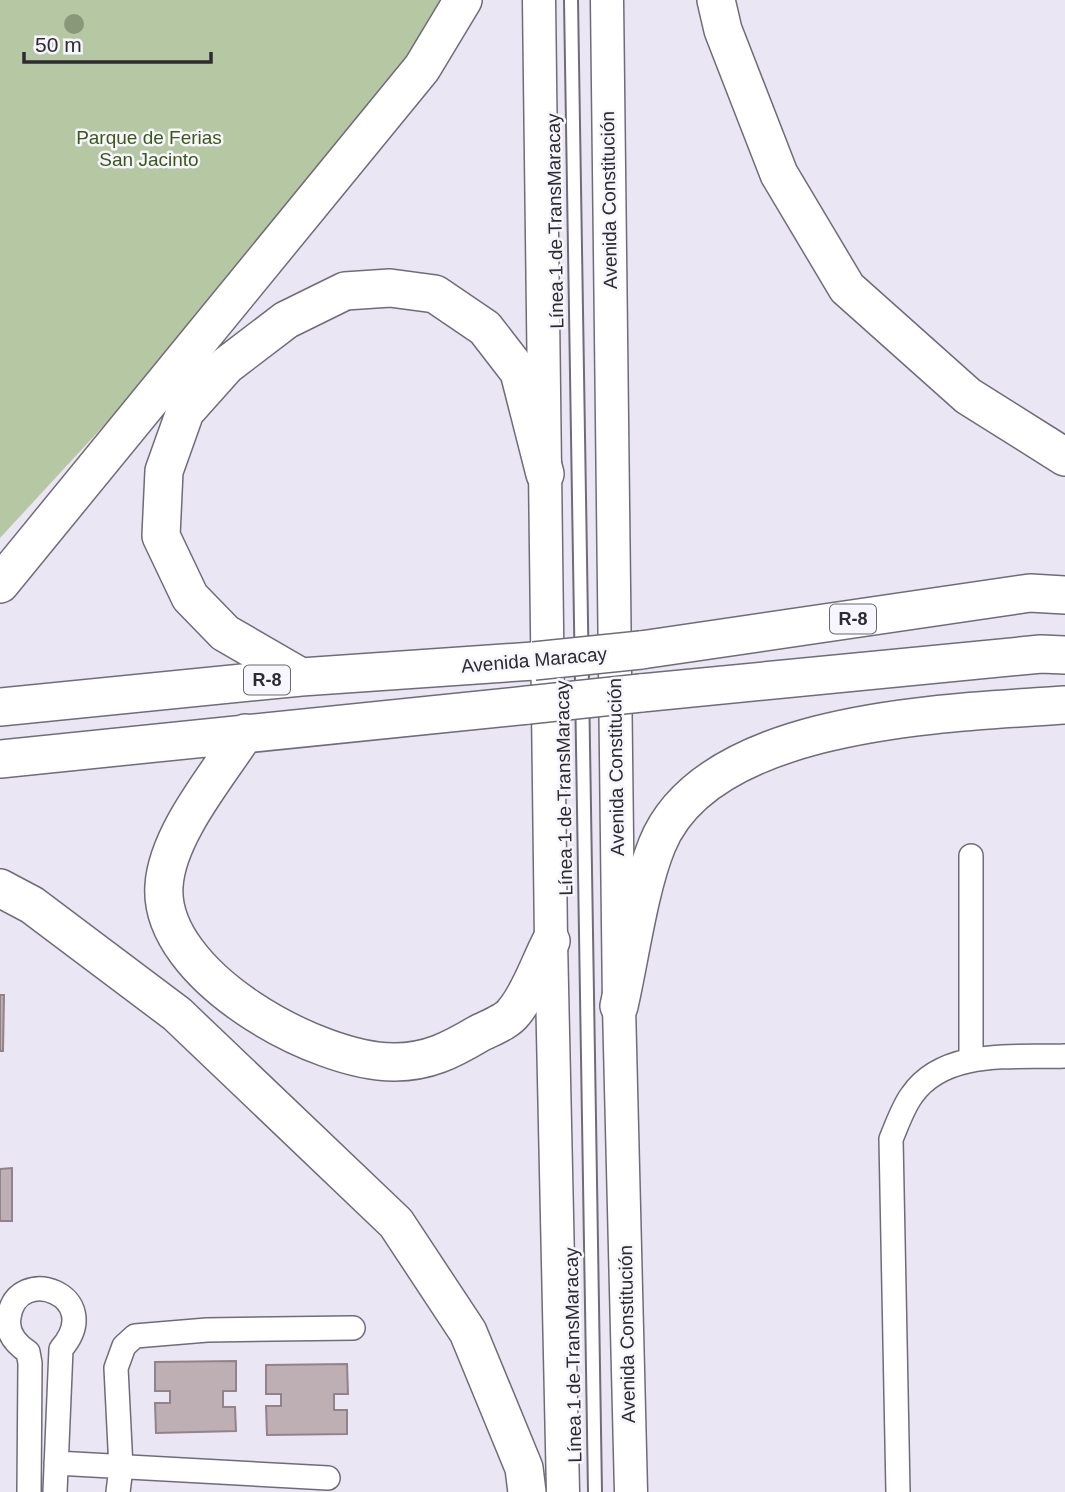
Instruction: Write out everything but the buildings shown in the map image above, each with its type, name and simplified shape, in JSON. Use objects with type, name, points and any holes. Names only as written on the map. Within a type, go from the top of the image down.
[{"type":"main road","points":[[0,584],[422,68],[463,0]]},
{"type":"main road","points":[[716,0],[723,30],[779,174],[847,288],[968,396],[1065,457]]},
{"type":"main road","points":[[301,677],[225,633],[190,597],[161,536],[164,471],[185,412],[228,365],[286,320],[345,291],[390,288],[435,294],[485,328],[519,372],[545,474]]},
{"type":"main road","name":"Avenida Maracay","points":[[0,707],[301,677],[534,662],[641,650],[1030,593],[1065,595]]},
{"type":"main road","points":[[0,759],[641,693],[1027,656],[1065,655]]},
{"type":"main road","points":[[619,1006],[657,845],[679,808],[721,772],[790,741],[933,714],[1065,705]]},
{"type":"main road","points":[[245,733],[176,839],[164,886],[168,917],[185,949],[210,979],[260,1018],[348,1056],[394,1063],[440,1057],[514,1014],[551,942]]},
{"type":"main road","points":[[0,888],[32,905],[177,1014],[396,1223],[468,1332],[524,1468],[527,1492]]},
{"type":"street","points":[[539,0],[551,942],[564,1492]]},
{"type":"street","name":"Avenida Constitución","points":[[607,0],[619,1006],[631,1492]]},
{"type":"street","points":[[971,856],[971,1059]]},
{"type":"street","points":[[898,1492],[891,1139],[912,1094],[941,1070],[971,1059],[1065,1056]]},
{"type":"street","points":[[35,1289],[50,1289],[63,1296],[72,1308],[75,1323],[71,1338],[61,1349],[45,1355],[28,1352],[5,1332],[8,1319],[6,1306],[21,1294],[35,1289]]},
{"type":"street","points":[[118,1492],[121,1468],[116,1368],[124,1346],[135,1336],[207,1330],[354,1328]]},
{"type":"street","points":[[55,1492],[61,1349]]},
{"type":"street","points":[[28,1352],[31,1380],[29,1492]]},
{"type":"street","points":[[56,1463],[328,1478]]},
{"type":"lane","name":"Línea 1 de TransMaracay","points":[[571,0],[595,1492]]},
{"type":"green space","name":"Parque de Ferias San Jacinto","points":[[0,0],[456,0],[337,156],[120,408],[0,538]]}]
